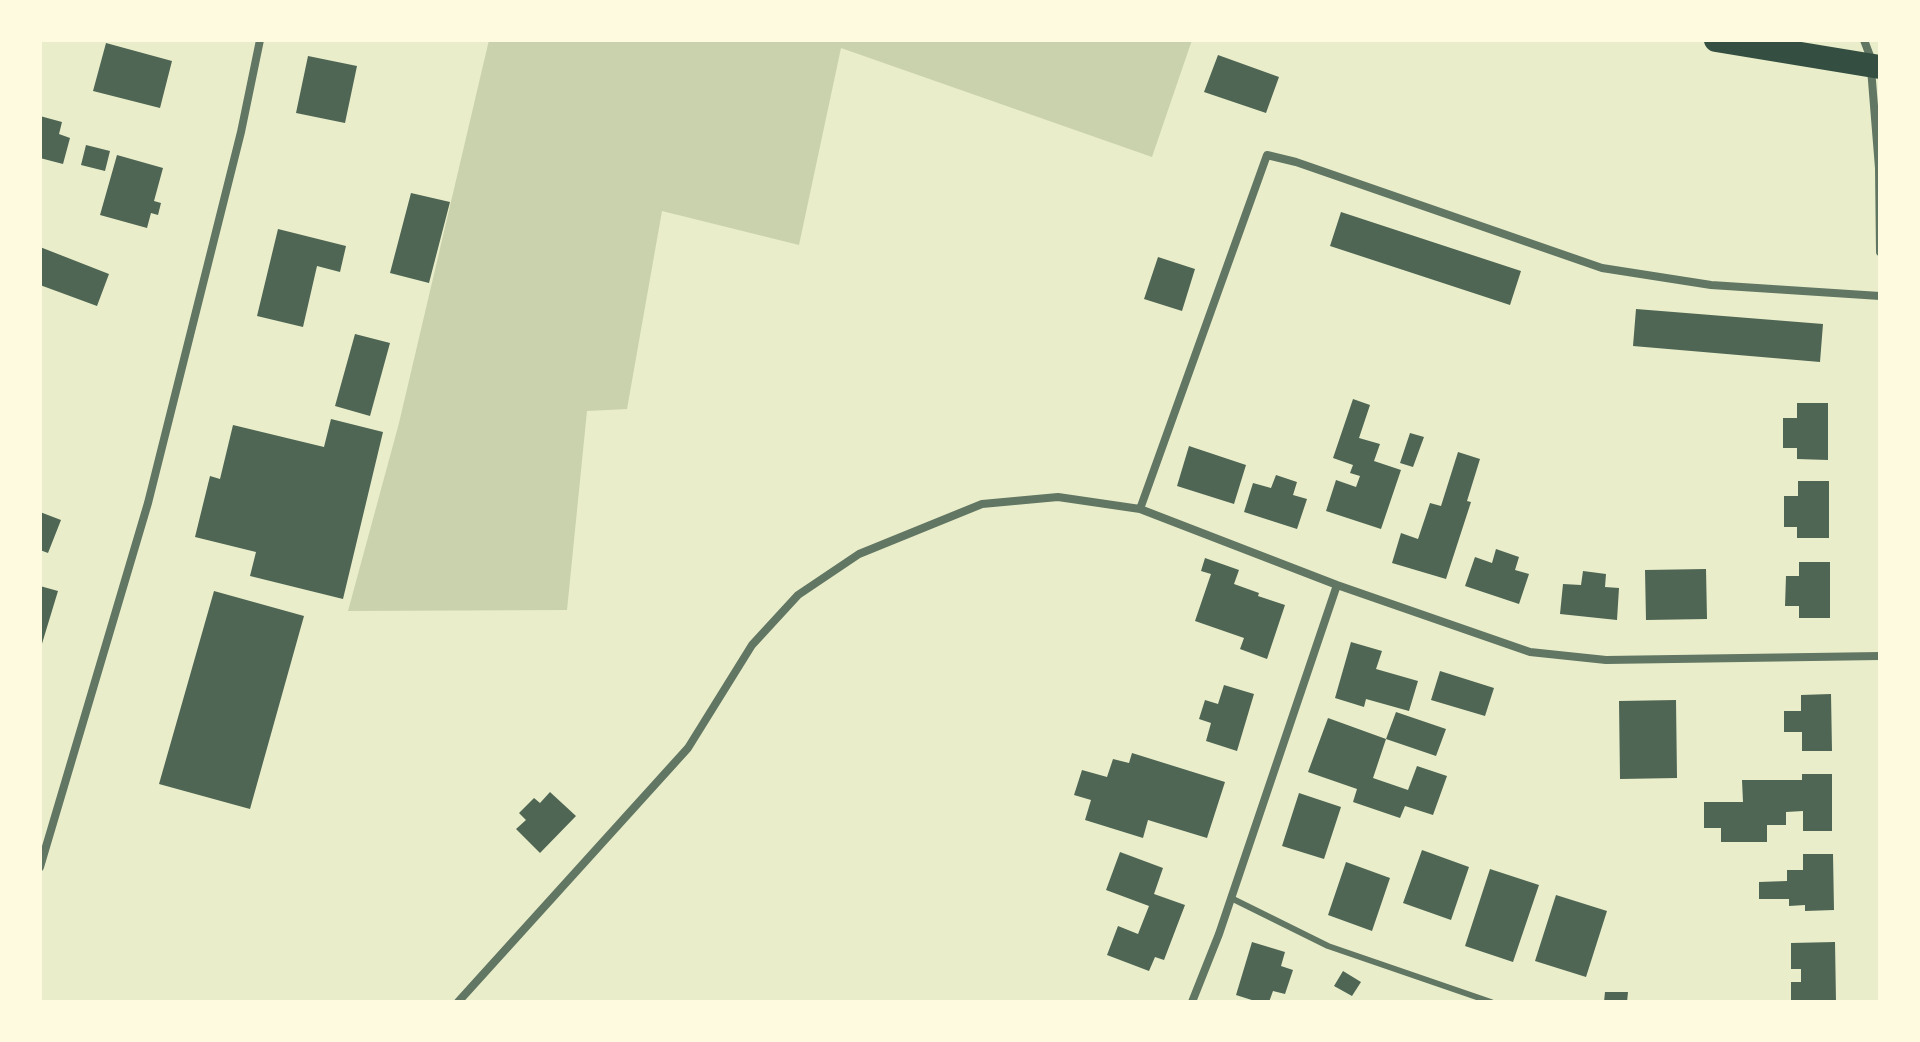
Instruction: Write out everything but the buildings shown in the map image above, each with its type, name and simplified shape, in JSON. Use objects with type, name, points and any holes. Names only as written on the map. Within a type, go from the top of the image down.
[{"type":"highway","points":[[1716,40],[1880,67]]},
{"type":"street","points":[[40,867],[148,503],[241,132],[260,40]]},
{"type":"street","points":[[1864,40],[1870,56],[1879,168],[1880,252]]},
{"type":"street","points":[[1140,509],[1267,155],[1296,162],[1602,268],[1711,285],[1880,296]]},
{"type":"street","points":[[458,1002],[688,748],[752,645],[798,595],[859,554],[982,504],[1058,497],[1140,509],[1337,585],[1530,652],[1606,660],[1880,656]]},
{"type":"street","points":[[1192,1002],[1231,898],[1337,585]]},
{"type":"lane","points":[[1231,898],[1328,946],[1491,1002]]},
{"type":"green space","points":[[489,40],[1192,40],[1152,157],[841,48],[799,245],[662,211],[627,409],[587,411],[567,610],[348,611],[399,423]]}]
